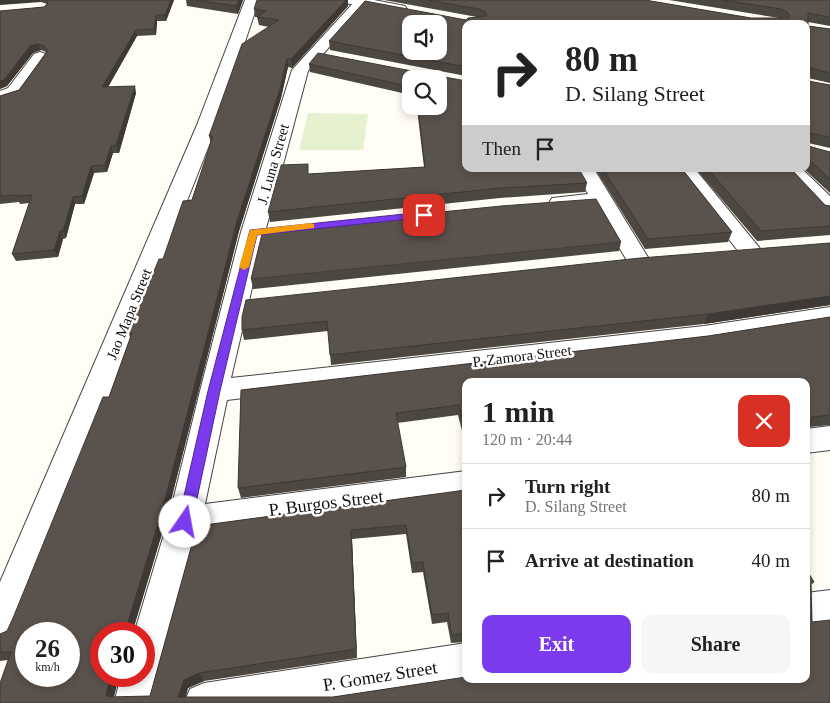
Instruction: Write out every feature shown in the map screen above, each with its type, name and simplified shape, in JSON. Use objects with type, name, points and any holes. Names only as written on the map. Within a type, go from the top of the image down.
[{"type":"street","name":"Jao Mapa Street","points":[[0,626],[206,125],[252,0]]},
{"type":"street","points":[[356,1],[410,11]]},
{"type":"street","name":"J. Luna Street","points":[[155,628],[185,522],[214,391],[246,300],[300,70],[324,56],[356,1]]},
{"type":"street","points":[[0,97],[14,92],[40,57]]},
{"type":"street","points":[[586,172],[603,200],[647,258],[608,262]]},
{"type":"street","points":[[687,172],[759,250],[722,253]]},
{"type":"street","points":[[794,172],[830,210]]},
{"type":"street","points":[[537,204],[603,200]]},
{"type":"street","name":"P. Zamora Street","points":[[214,391],[704,334],[830,316]]},
{"type":"street","points":[[810,440],[830,438]]},
{"type":"street","name":"P. Burgos Street","points":[[185,522],[462,486]]},
{"type":"street","points":[[810,611],[830,608]]},
{"type":"street","name":"P. Gomez Street","points":[[204,703],[462,664]]},
{"type":"street","points":[[134,703],[138,687]]},
{"type":"green space","points":[[308,113],[368,114],[363,150],[299,150]]},
{"type":"building","points":[[46,0],[171,0],[165,15],[156,15],[154,29],[136,30],[102,87],[135,86],[116,145],[111,146],[105,165],[91,166],[82,196],[73,197],[63,231],[60,231],[54,250],[12,254],[32,195],[0,196],[0,96],[19,90],[48,51],[44,46],[38,44],[30,46],[4,80],[0,81],[0,11],[44,7],[48,3]]},
{"type":"building","points":[[196,0],[239,0],[236,6]]},
{"type":"building","points":[[257,0],[346,0],[291,59],[287,58],[280,89],[237,221],[162,511],[128,622],[90,622],[90,687],[108,687],[106,695],[108,697],[150,696],[152,687],[155,687],[155,678],[197,526],[462,491],[462,634],[452,635],[448,613],[432,615],[423,562],[412,563],[406,525],[351,530],[356,649],[199,673],[184,680],[178,697],[333,697],[462,678],[462,683],[810,683],[810,576],[814,582],[811,584],[812,622],[830,620],[830,703],[0,703],[0,683],[11,652],[0,652],[0,634],[7,631],[13,618],[103,397],[109,397],[132,333],[129,333],[159,259],[163,259],[183,201],[192,200],[213,136],[209,136],[242,44],[279,20],[257,17],[266,11],[254,9]]},
{"type":"building","points":[[428,0],[645,0],[751,18],[788,18],[790,16],[787,12],[781,9],[722,0],[830,0],[830,17],[808,13],[808,20],[466,20],[468,18],[487,16],[485,12],[479,9]]},
{"type":"building","points":[[365,1],[439,15],[402,15],[402,55],[329,41]]},
{"type":"building","points":[[447,16],[466,20],[462,20],[462,66],[429,60],[447,60]]},
{"type":"building","points":[[810,26],[830,29],[830,73],[810,68]]},
{"type":"building","points":[[318,53],[407,70],[402,70],[402,85],[309,64]]},
{"type":"building","points":[[447,77],[462,80],[462,172],[581,172],[587,183],[501,188],[268,212],[281,165],[308,164],[308,174],[425,167],[419,115],[447,115]]},
{"type":"building","points":[[810,81],[830,85],[830,137],[810,133]]},
{"type":"building","points":[[810,147],[830,152],[830,179],[810,161]]},
{"type":"building","points":[[605,172],[684,172],[732,232],[648,239]]},
{"type":"building","points":[[711,172],[794,172],[825,205],[830,206],[830,226],[761,231]]},
{"type":"building","points":[[596,199],[621,242],[251,279],[263,230],[501,206]]},
{"type":"building","points":[[830,243],[830,296],[708,314],[330,355],[327,321],[242,330],[242,317],[246,300],[640,258]]},
{"type":"building","points":[[830,317],[830,415],[812,417],[810,426],[810,378],[462,378],[462,417],[459,405],[396,413],[406,467],[238,488],[241,390],[708,336]]},
{"type":"slow traffic","points":[[244,267],[253,232],[311,226]]},
{"type":"route","points":[[185,522],[214,391],[253,232],[424,215]]}]
